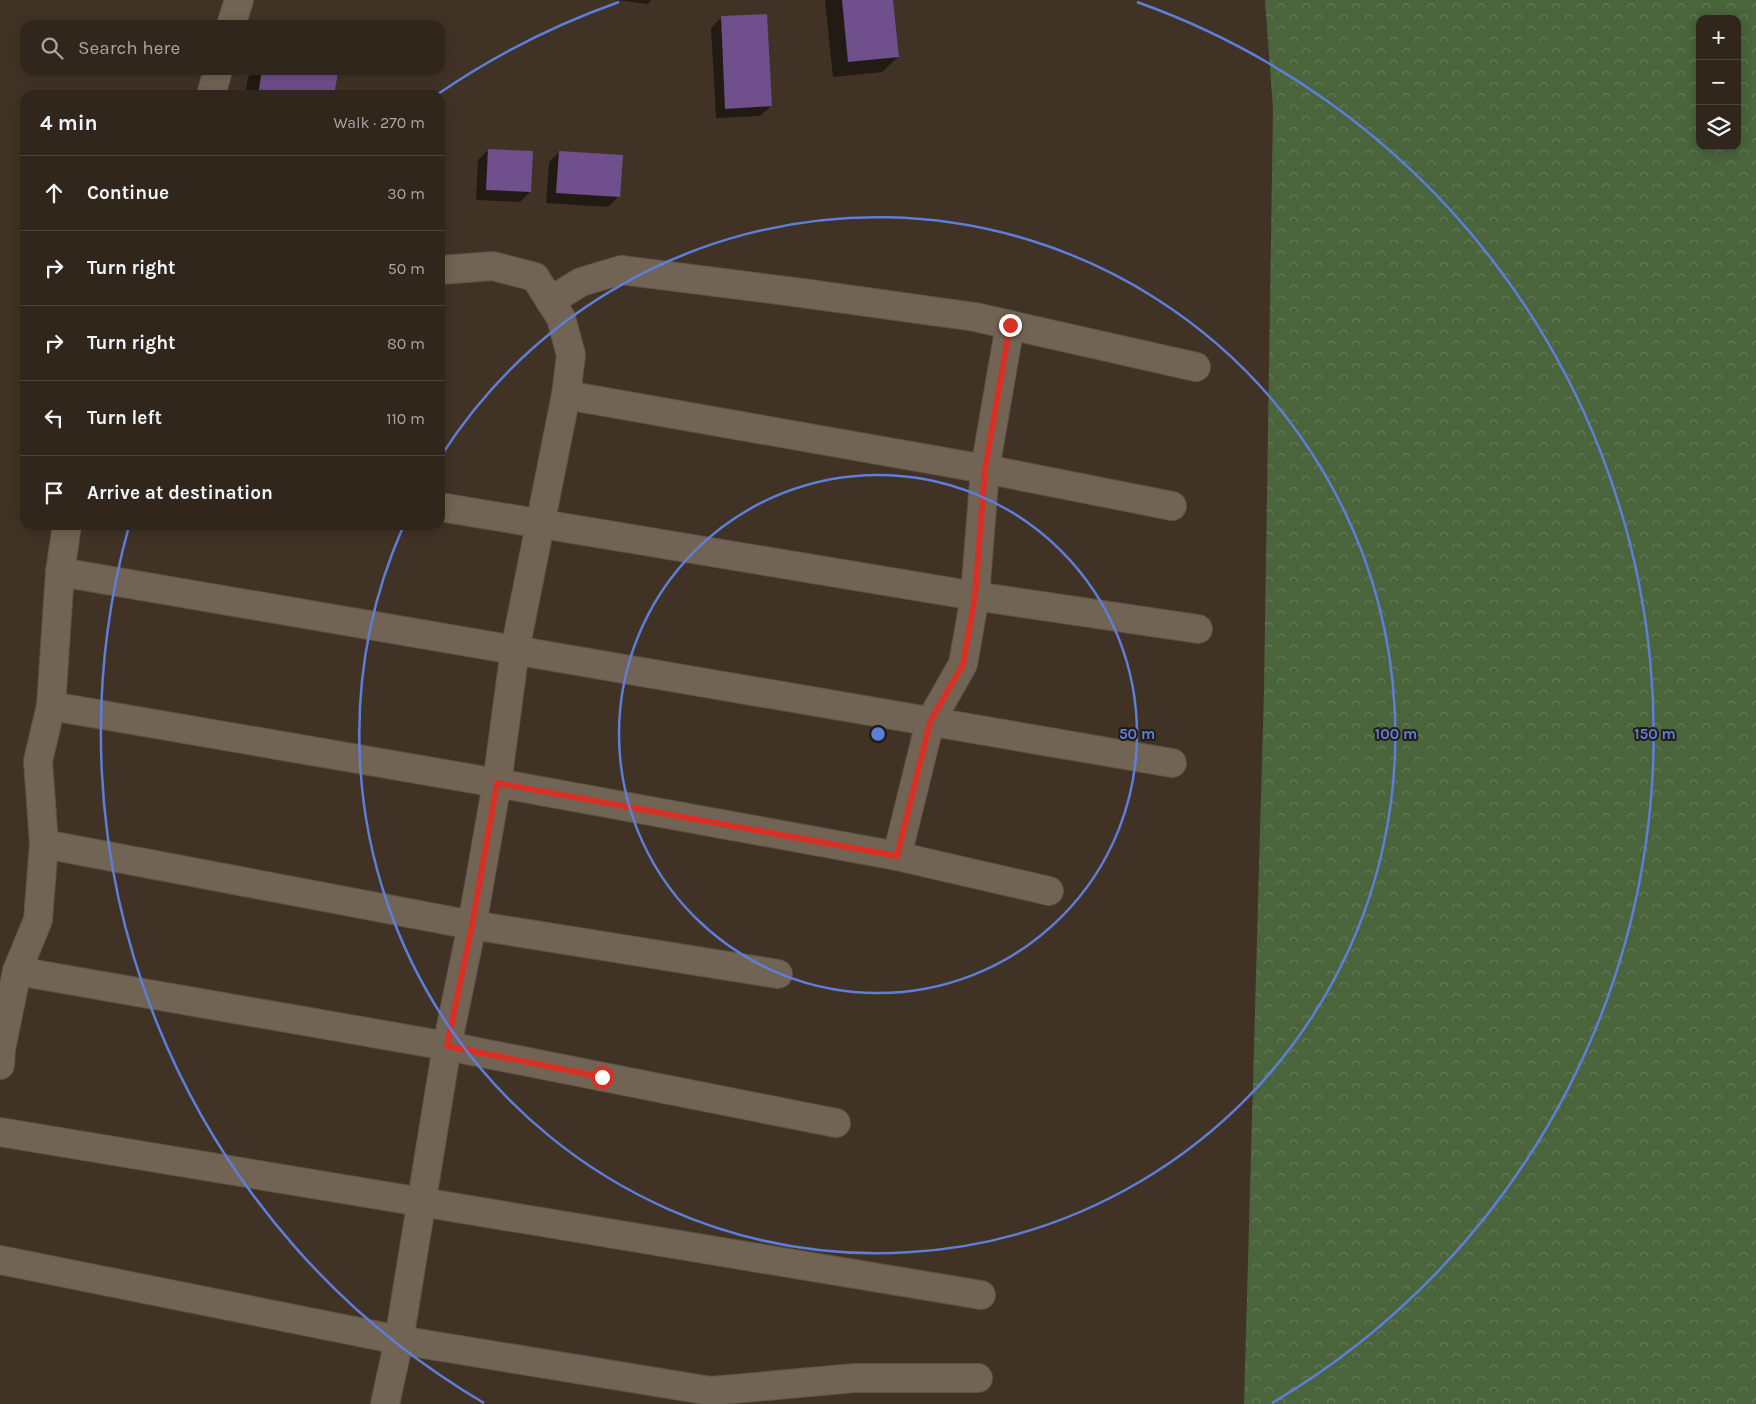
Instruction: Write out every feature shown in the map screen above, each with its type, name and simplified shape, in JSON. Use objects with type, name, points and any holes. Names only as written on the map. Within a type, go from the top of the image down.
[{"type":"street","points":[[233,20],[239,0]]},
{"type":"street","points":[[212,90],[217,75]]},
{"type":"street","points":[[385,1404],[398,1340],[447,1046],[472,925],[497,783],[515,650],[566,395],[571,355],[561,318],[535,277],[493,266],[445,270]]},
{"type":"street","points":[[550,301],[581,282],[621,270],[975,317],[1196,367]]},
{"type":"street","points":[[897,856],[930,722],[963,664],[975,596],[985,469],[1010,325]]},
{"type":"street","points":[[566,395],[985,469],[1172,506]]},
{"type":"street","points":[[445,508],[975,596],[1198,629]]},
{"type":"street","points":[[0,1066],[17,971],[38,920],[44,844],[38,761],[52,706],[60,572],[66,530]]},
{"type":"street","points":[[60,572],[1172,763]]},
{"type":"street","points":[[52,706],[497,783],[897,856],[1049,891]]},
{"type":"street","points":[[44,844],[472,925],[778,974]]},
{"type":"street","points":[[17,971],[447,1046],[836,1123]]},
{"type":"street","points":[[0,1132],[981,1295]]},
{"type":"street","points":[[0,1260],[398,1340],[711,1392],[855,1378],[978,1378]]},
{"type":"green space","points":[[1265,0],[1756,0],[1756,1404],[1244,1404],[1264,689],[1273,109]]},
{"type":"building","points":[[842,0],[893,0],[899,57],[848,62]]},
{"type":"building","points":[[767,14],[772,106],[725,109],[721,16]]},
{"type":"building","points":[[261,75],[337,75],[335,90],[259,90]]},
{"type":"building","points":[[488,149],[533,151],[531,192],[486,190]]},
{"type":"building","points":[[559,151],[623,155],[620,197],[556,193]]},
{"type":"route","points":[[602,1077],[447,1046],[472,925],[497,783],[897,856],[930,722],[963,664],[975,596],[985,469],[1010,325]]}]
